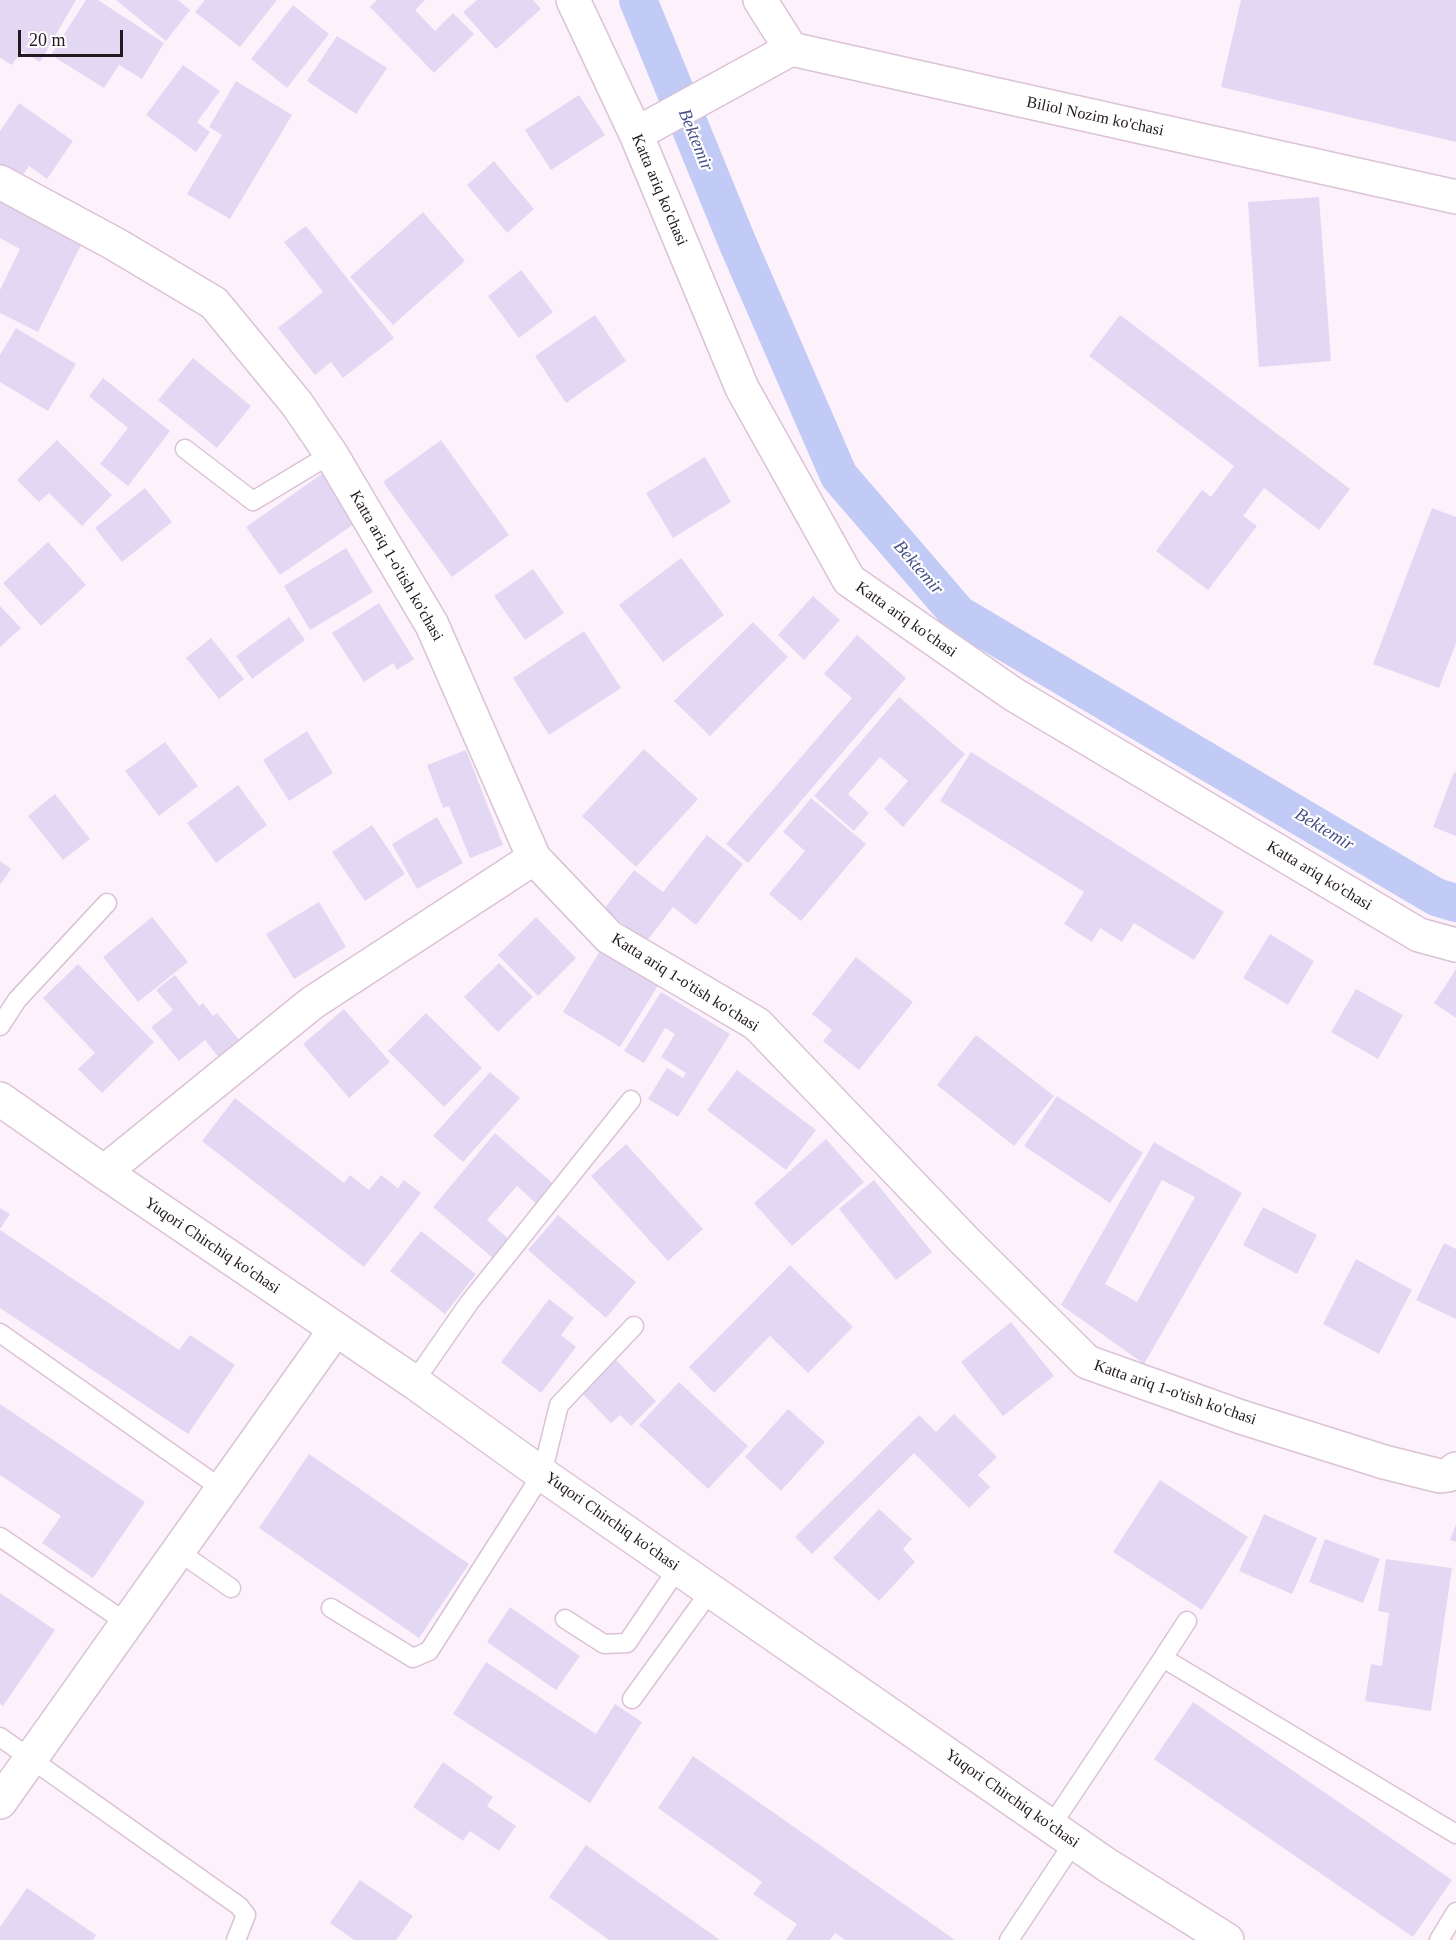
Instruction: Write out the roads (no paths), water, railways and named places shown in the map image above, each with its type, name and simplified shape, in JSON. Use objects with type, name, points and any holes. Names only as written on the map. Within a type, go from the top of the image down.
[{"type":"street","name":"Katta ariq ko'chasi","points":[[573,0],[636,134],[742,388],[849,580],[1013,694],[1419,935],[1456,945]]},
{"type":"street","points":[[636,134],[791,49],[760,0]]},
{"type":"street","name":"Biliol Nozim ko'chasi","points":[[791,49],[1456,197]]},
{"type":"street","name":"Katta ariq 1-o'tish ko'chasi","points":[[0,183],[115,244],[214,303],[297,404],[331,454],[432,625],[534,858],[609,937],[757,1024],[965,1241],[1087,1362],[1241,1417],[1384,1462],[1440,1476],[1448,1475],[1456,1469]]},
{"type":"street","points":[[104,1172],[312,1003],[534,858]]},
{"type":"street","name":"Yuqori Chirchiq ko'chasi","points":[[0,1099],[414,1382],[542,1474],[1107,1865],[1227,1940]]},
{"type":"street","points":[[0,1802],[335,1330]]},
{"type":"lane","points":[[185,449],[253,501],[331,454]]},
{"type":"lane","points":[[0,1026],[17,1000],[107,903]]},
{"type":"lane","points":[[414,1382],[469,1303],[631,1100]]},
{"type":"lane","points":[[331,1608],[413,1658],[429,1651],[542,1474],[559,1405],[634,1326]]},
{"type":"lane","points":[[0,1333],[222,1489]]},
{"type":"lane","points":[[0,1537],[127,1623]]},
{"type":"lane","points":[[178,1551],[231,1588]]},
{"type":"lane","points":[[565,1619],[604,1644],[627,1643],[678,1568]]},
{"type":"lane","points":[[632,1699],[711,1590]]},
{"type":"lane","points":[[1009,1940],[1063,1834],[1163,1658],[1187,1621]]},
{"type":"lane","points":[[1163,1658],[1456,1834]]},
{"type":"lane","points":[[0,1737],[238,1906],[246,1915],[236,1940]]},
{"type":"lane","points":[[1439,1940],[1456,1912]]},
{"type":"waterway","name":"Bektemir","points":[[638,0],[738,244],[839,476],[958,614],[1436,897],[1456,903]]}]
